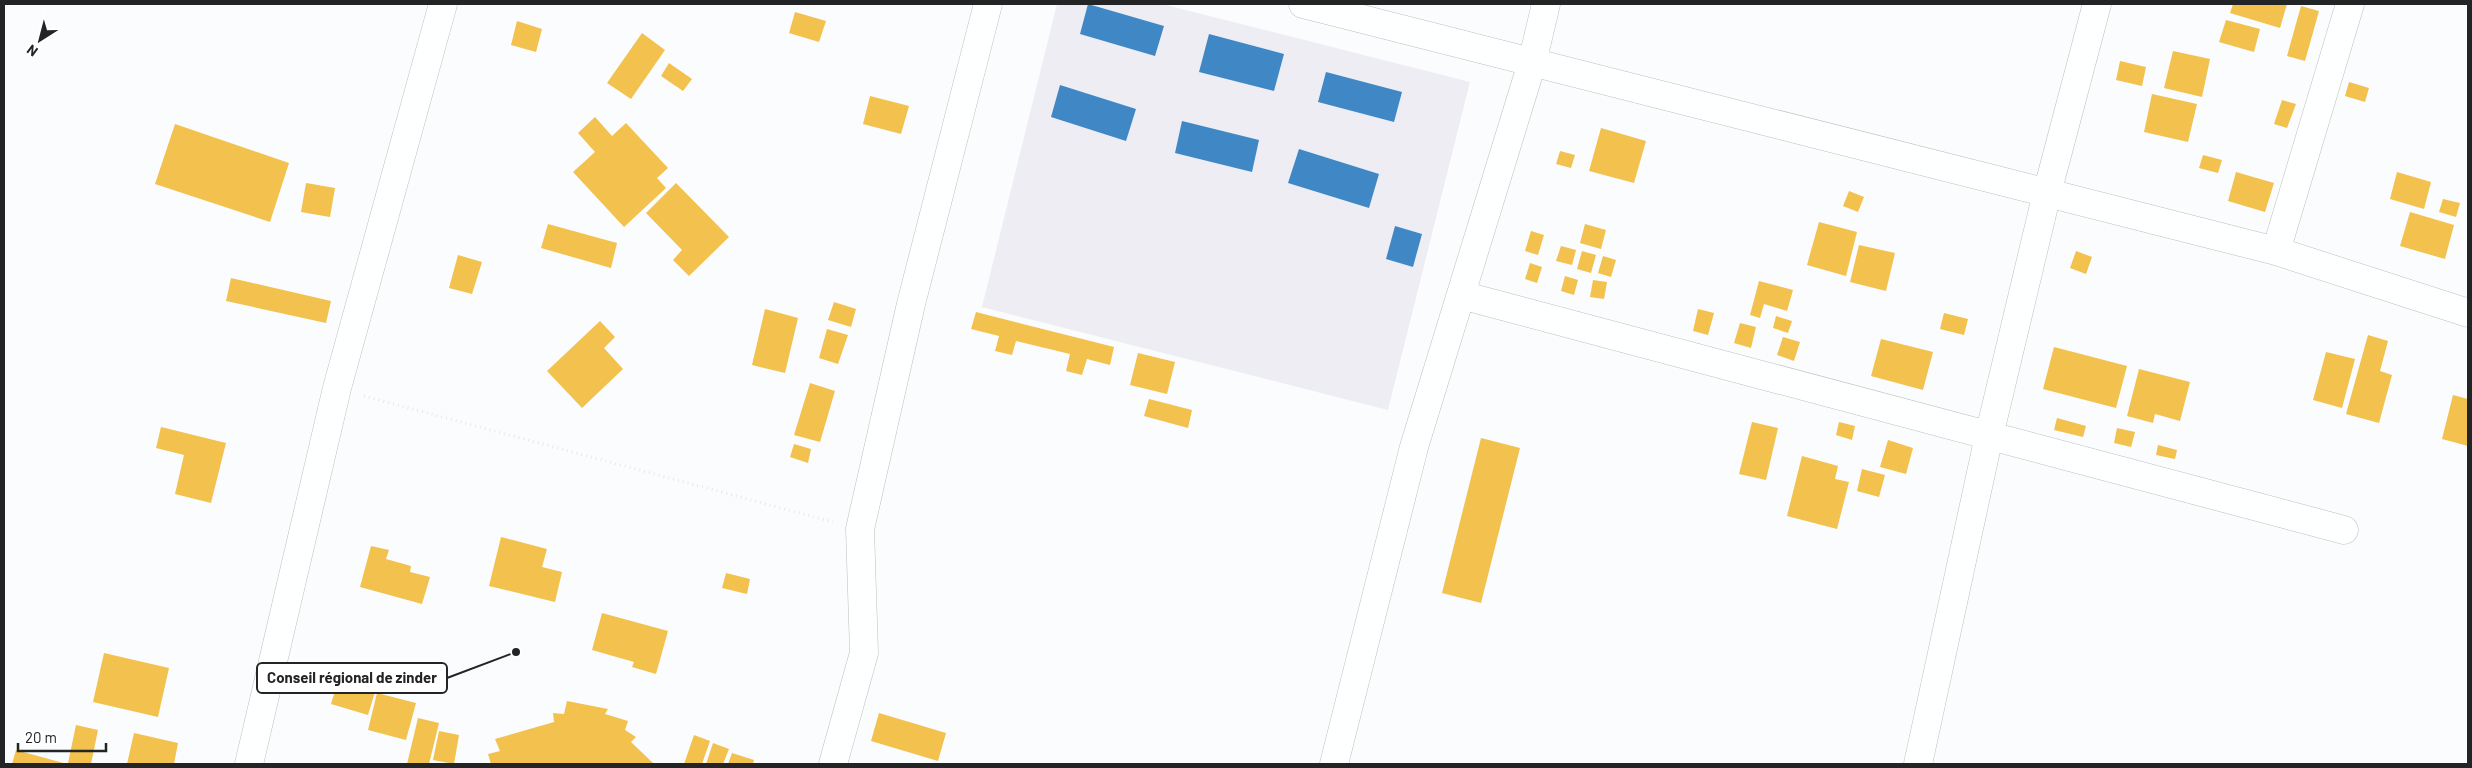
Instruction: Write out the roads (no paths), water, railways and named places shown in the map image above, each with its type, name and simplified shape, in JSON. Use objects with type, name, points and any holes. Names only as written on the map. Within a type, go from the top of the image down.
[{"type":"street","points":[[249,764],[337,388],[443,4]]},
{"type":"street","points":[[833,764],[864,654],[860,530],[910,304],[988,4]]},
{"type":"street","points":[[1303,4],[2276,251],[2468,312]]},
{"type":"street","points":[[1334,764],[1414,447],[1532,63],[1546,4]]},
{"type":"street","points":[[1918,764],[1989,436],[2047,193],[2097,4]]},
{"type":"street","points":[[2276,251],[2350,4]]},
{"type":"street","points":[[1461,295],[2344,530]]},
{"type":"place","name":"Conseil régional de zinder","points":[[516,652]]}]
